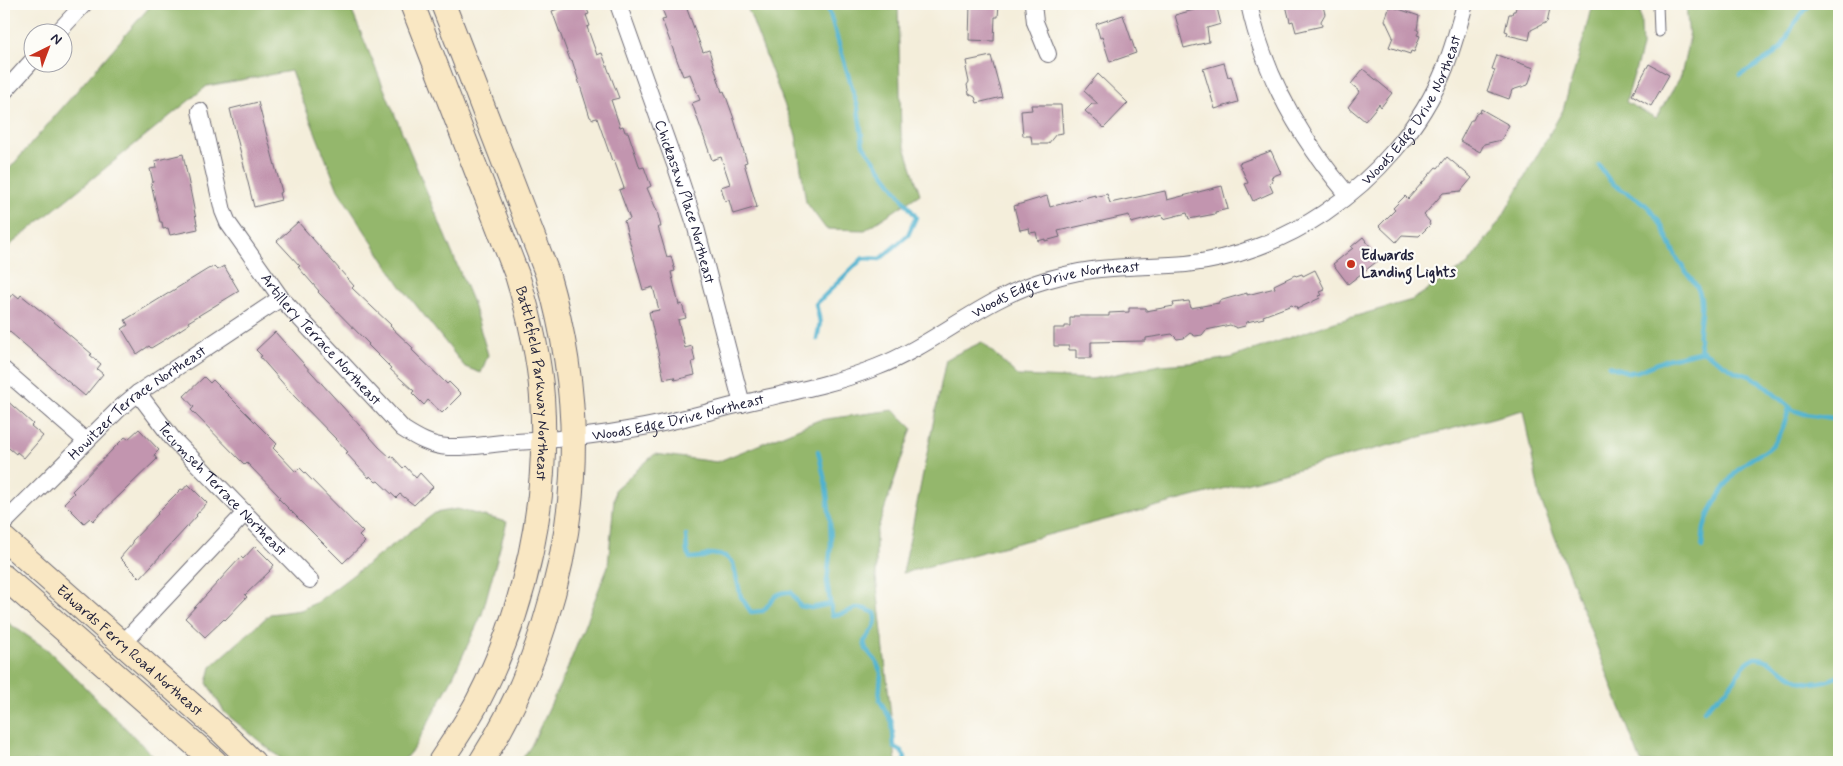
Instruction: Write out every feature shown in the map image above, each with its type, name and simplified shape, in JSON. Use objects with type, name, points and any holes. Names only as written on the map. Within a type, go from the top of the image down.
[{"type":"main road","name":"Battlefield Parkway Northeast","points":[[412,4],[520,283],[528,309],[542,396],[542,479],[529,568],[500,655],[477,702],[440,762]]},
{"type":"main road","name":"Battlefield Parkway Northeast","points":[[443,4],[547,273],[556,302],[568,380],[572,438],[572,476],[564,539],[548,608],[535,652],[509,715],[481,762]]},
{"type":"main road","name":"Edwards Ferry Road Northeast","points":[[4,539],[123,643],[253,762]]},
{"type":"main road","name":"Edwards Ferry Road Northeast","points":[[4,576],[215,762]]},
{"type":"street","points":[[67,22],[84,4]]},
{"type":"street","name":"Chickasaw Place Northeast","points":[[618,4],[677,170],[694,224],[742,404]]},
{"type":"street","points":[[1034,4],[1035,22],[1048,54]]},
{"type":"street","points":[[1250,4],[1263,54],[1278,91],[1333,178],[1348,196]]},
{"type":"street","name":"Woods Edge Drive Northeast","points":[[543,441],[643,427],[833,382],[879,366],[913,350],[980,308],[1011,293],[1043,281],[1075,272],[1111,268],[1153,267],[1224,257],[1258,246],[1291,232],[1348,196],[1380,166],[1408,132],[1428,102],[1447,63],[1465,4]]},
{"type":"street","points":[[4,92],[22,72]]},
{"type":"street","name":"Artillery Terrace Northeast","points":[[200,111],[223,211],[228,223],[282,298],[403,429],[418,439],[450,447],[518,441],[543,441]]},
{"type":"street","name":"Howitzer Terrace Northeast","points":[[4,523],[120,408],[282,298]]},
{"type":"street","points":[[4,370],[86,441]]},
{"type":"street","name":"Tecumseh Terrace Northeast","points":[[138,394],[172,438],[310,580]]},
{"type":"street","points":[[123,643],[245,513]]},
{"type":"lane","points":[[1658,4],[1659,32]]},
{"type":"green space","points":[[152,4],[349,4],[472,301],[488,355],[481,373],[465,367],[400,285],[338,190],[291,71],[207,86],[4,250],[4,175]]},
{"type":"green space","points":[[746,4],[898,4],[901,134],[920,194],[865,230],[826,229],[806,202],[796,135]]},
{"type":"green space","points":[[1592,4],[1640,4],[1642,47],[1626,102],[1656,118],[1681,76],[1689,39],[1686,4],[1839,4],[1839,762],[1641,762],[1540,498],[1523,410],[903,573],[946,359],[982,342],[1018,376],[1092,379],[1160,365],[1230,358],[1335,322],[1412,300],[1468,264],[1501,219],[1563,110]]},
{"type":"green space","points":[[893,410],[912,428],[876,534],[876,577],[896,762],[520,762],[531,746],[566,672],[608,566],[615,489],[655,454],[717,462],[819,420]]},
{"type":"green space","points":[[457,509],[507,522],[482,614],[450,683],[414,748],[402,762],[285,762],[225,713],[207,683],[211,667],[270,614],[301,610],[317,602],[435,513]]},
{"type":"green space","points":[[4,620],[48,650],[159,762],[4,762]]},
{"type":"building","points":[[573,4],[585,4],[589,14],[586,15],[590,26],[587,27],[597,55],[602,53],[619,98],[611,100],[620,127],[623,126],[625,132],[628,132],[640,168],[644,167],[651,186],[647,188],[657,211],[661,227],[658,227],[667,257],[671,256],[675,271],[671,272],[679,305],[682,304],[686,318],[678,320],[685,348],[692,346],[695,361],[692,362],[695,375],[675,380],[674,377],[664,379],[649,312],[659,310],[653,287],[643,290],[624,221],[630,219],[619,190],[624,188],[597,118],[593,119],[590,117],[572,60],[570,60],[552,11]]},
{"type":"building","points":[[660,4],[685,4],[703,52],[709,50],[722,92],[724,91],[733,116],[747,162],[744,163],[757,207],[733,214],[729,200],[725,201],[721,187],[730,184],[721,157],[712,160],[692,103],[700,100],[690,74],[683,76],[662,20],[666,19]]},
{"type":"building","points":[[970,4],[999,4],[998,17],[995,17],[994,41],[969,40]]},
{"type":"building","points":[[1216,4],[1221,24],[1207,28],[1209,42],[1184,48],[1175,15]]},
{"type":"building","points":[[1319,4],[1323,6],[1325,14],[1321,21],[1322,26],[1296,32],[1293,21],[1290,22],[1286,5]]},
{"type":"building","points":[[1517,4],[1551,4],[1547,22],[1531,30],[1529,40],[1507,35],[1508,32],[1505,31],[1509,14],[1515,11]]},
{"type":"building","points":[[1390,6],[1419,16],[1417,30],[1419,31],[1417,35],[1420,36],[1414,52],[1411,51],[1410,54],[1389,47],[1393,37],[1385,20]]},
{"type":"building","points":[[1123,15],[1136,53],[1110,62],[1096,24]]},
{"type":"building","points":[[1497,55],[1534,68],[1528,85],[1512,90],[1509,99],[1487,91],[1495,70],[1492,69]]},
{"type":"building","points":[[991,56],[1002,97],[977,103],[975,97],[969,94],[967,61]]},
{"type":"building","points":[[1224,63],[1228,77],[1231,76],[1238,102],[1215,109],[1203,69]]},
{"type":"building","points":[[1649,64],[1669,75],[1651,106],[1632,95]]},
{"type":"building","points":[[1363,69],[1392,93],[1381,107],[1379,104],[1365,121],[1348,107],[1360,91],[1351,84]]},
{"type":"building","points":[[1098,74],[1128,103],[1104,128],[1085,111],[1092,104],[1098,104],[1084,91]]},
{"type":"building","points":[[258,102],[282,192],[279,193],[281,200],[254,207],[230,109]]},
{"type":"building","points":[[1031,105],[1061,105],[1063,133],[1056,134],[1048,144],[1032,144],[1031,136],[1023,136],[1021,111],[1032,110]]},
{"type":"building","points":[[1481,109],[1509,125],[1501,140],[1484,144],[1480,152],[1460,141],[1471,120],[1473,120],[1477,112],[1480,113]]},
{"type":"building","points":[[1271,151],[1281,173],[1271,177],[1273,181],[1269,183],[1273,192],[1253,201],[1245,184],[1248,183],[1239,163]]},
{"type":"building","points":[[183,154],[198,229],[170,235],[168,228],[163,229],[162,222],[160,222],[151,183],[153,182],[150,169],[156,168],[155,161]]},
{"type":"building","points":[[1447,157],[1472,178],[1461,191],[1443,193],[1424,215],[1430,222],[1430,225],[1419,236],[1402,235],[1396,242],[1379,226],[1395,210],[1393,208],[1405,196],[1408,199]]},
{"type":"building","points":[[1222,186],[1228,209],[1215,212],[1215,214],[1189,219],[1187,213],[1163,219],[1162,215],[1131,223],[1129,215],[1058,231],[1060,237],[1045,241],[1045,239],[1038,241],[1036,232],[1030,233],[1029,228],[1020,230],[1014,206],[1047,196],[1050,207],[1095,195],[1095,197],[1107,194],[1110,203],[1165,191],[1167,200]]},
{"type":"building","points":[[298,222],[354,286],[352,288],[391,325],[413,348],[412,350],[447,384],[449,382],[461,394],[442,413],[428,400],[424,405],[412,393],[414,391],[390,369],[369,344],[318,292],[298,267],[300,266],[277,241]]},
{"type":"building","points":[[1363,237],[1380,259],[1348,284],[1333,264]]},
{"type":"building","points":[[224,266],[239,291],[188,322],[189,324],[166,339],[151,348],[149,346],[137,354],[122,329],[128,325],[125,320],[208,269],[214,267],[217,270]]},
{"type":"building","points":[[1315,270],[1325,290],[1320,292],[1322,295],[1319,296],[1320,298],[1297,309],[1296,306],[1292,305],[1263,316],[1264,318],[1247,322],[1245,326],[1237,328],[1230,325],[1206,330],[1202,335],[1195,336],[1190,333],[1184,338],[1177,339],[1172,334],[1146,338],[1146,341],[1091,342],[1091,358],[1076,358],[1076,350],[1069,350],[1069,346],[1054,346],[1054,328],[1070,326],[1070,318],[1073,318],[1073,316],[1109,316],[1109,313],[1129,312],[1129,308],[1146,308],[1146,311],[1174,306],[1173,303],[1189,301],[1191,308],[1219,303],[1219,301],[1247,293],[1247,295],[1275,288],[1274,285],[1295,275],[1302,274],[1303,276]]},
{"type":"building","points":[[13,293],[19,298],[21,295],[46,315],[101,364],[97,369],[103,374],[85,396],[4,327],[4,305]]},
{"type":"building","points":[[275,332],[379,447],[391,458],[392,456],[403,468],[405,466],[416,478],[420,473],[433,487],[414,505],[400,494],[396,498],[378,481],[376,482],[370,476],[369,478],[346,453],[348,452],[294,396],[260,357],[262,356],[256,350]]},
{"type":"building","points":[[204,377],[210,383],[213,380],[277,444],[273,448],[296,472],[300,468],[363,532],[359,536],[365,542],[343,563],[278,498],[280,497],[247,463],[245,465],[191,410],[194,407],[184,396]]},
{"type":"building","points":[[4,398],[33,424],[31,426],[43,436],[24,458],[4,444]]},
{"type":"building","points":[[139,429],[159,450],[154,455],[157,459],[93,521],[90,518],[84,523],[64,503],[74,493],[72,491],[125,437],[128,439]]},
{"type":"building","points":[[188,484],[207,503],[140,578],[120,558],[133,543],[132,541],[157,513]]},
{"type":"building","points":[[255,546],[274,565],[245,595],[247,597],[225,620],[205,637],[185,618],[241,557],[243,559]]},
{"type":"waterway","points":[[817,339],[820,322],[816,304],[863,258],[880,259],[908,235],[916,217],[863,145],[858,108],[827,4]]},
{"type":"waterway","points":[[1740,75],[1769,58],[1782,47],[1794,24],[1810,4]]},
{"type":"waterway","points":[[1599,165],[1610,181],[1644,203],[1653,213],[1678,260],[1698,289],[1701,304],[1699,335],[1701,350],[1736,372],[1750,376],[1760,382],[1793,410],[1805,414],[1839,419]]},
{"type":"waterway","points":[[1609,366],[1628,372],[1636,372],[1668,359],[1703,351]]},
{"type":"waterway","points":[[1702,547],[1706,520],[1720,495],[1731,478],[1742,466],[1768,449],[1776,440],[1782,430],[1789,408]]},
{"type":"waterway","points":[[818,451],[826,485],[830,519],[831,544],[827,582],[832,615],[839,615],[856,608],[867,609],[875,613],[875,625],[864,642],[866,649],[876,661],[881,673],[879,699],[892,722],[894,747],[901,751],[905,757],[904,762]]},
{"type":"waterway","points":[[686,535],[687,552],[690,558],[711,554],[725,556],[733,563],[741,597],[751,612],[763,611],[774,597],[786,592],[791,592],[800,606],[811,608],[830,604]]},
{"type":"waterway","points":[[1704,710],[1730,686],[1743,667],[1752,659],[1764,659],[1796,679],[1810,683],[1839,676]]},
{"type":"place","name":"Edwards Landing Lights","points":[[1351,264]]}]
